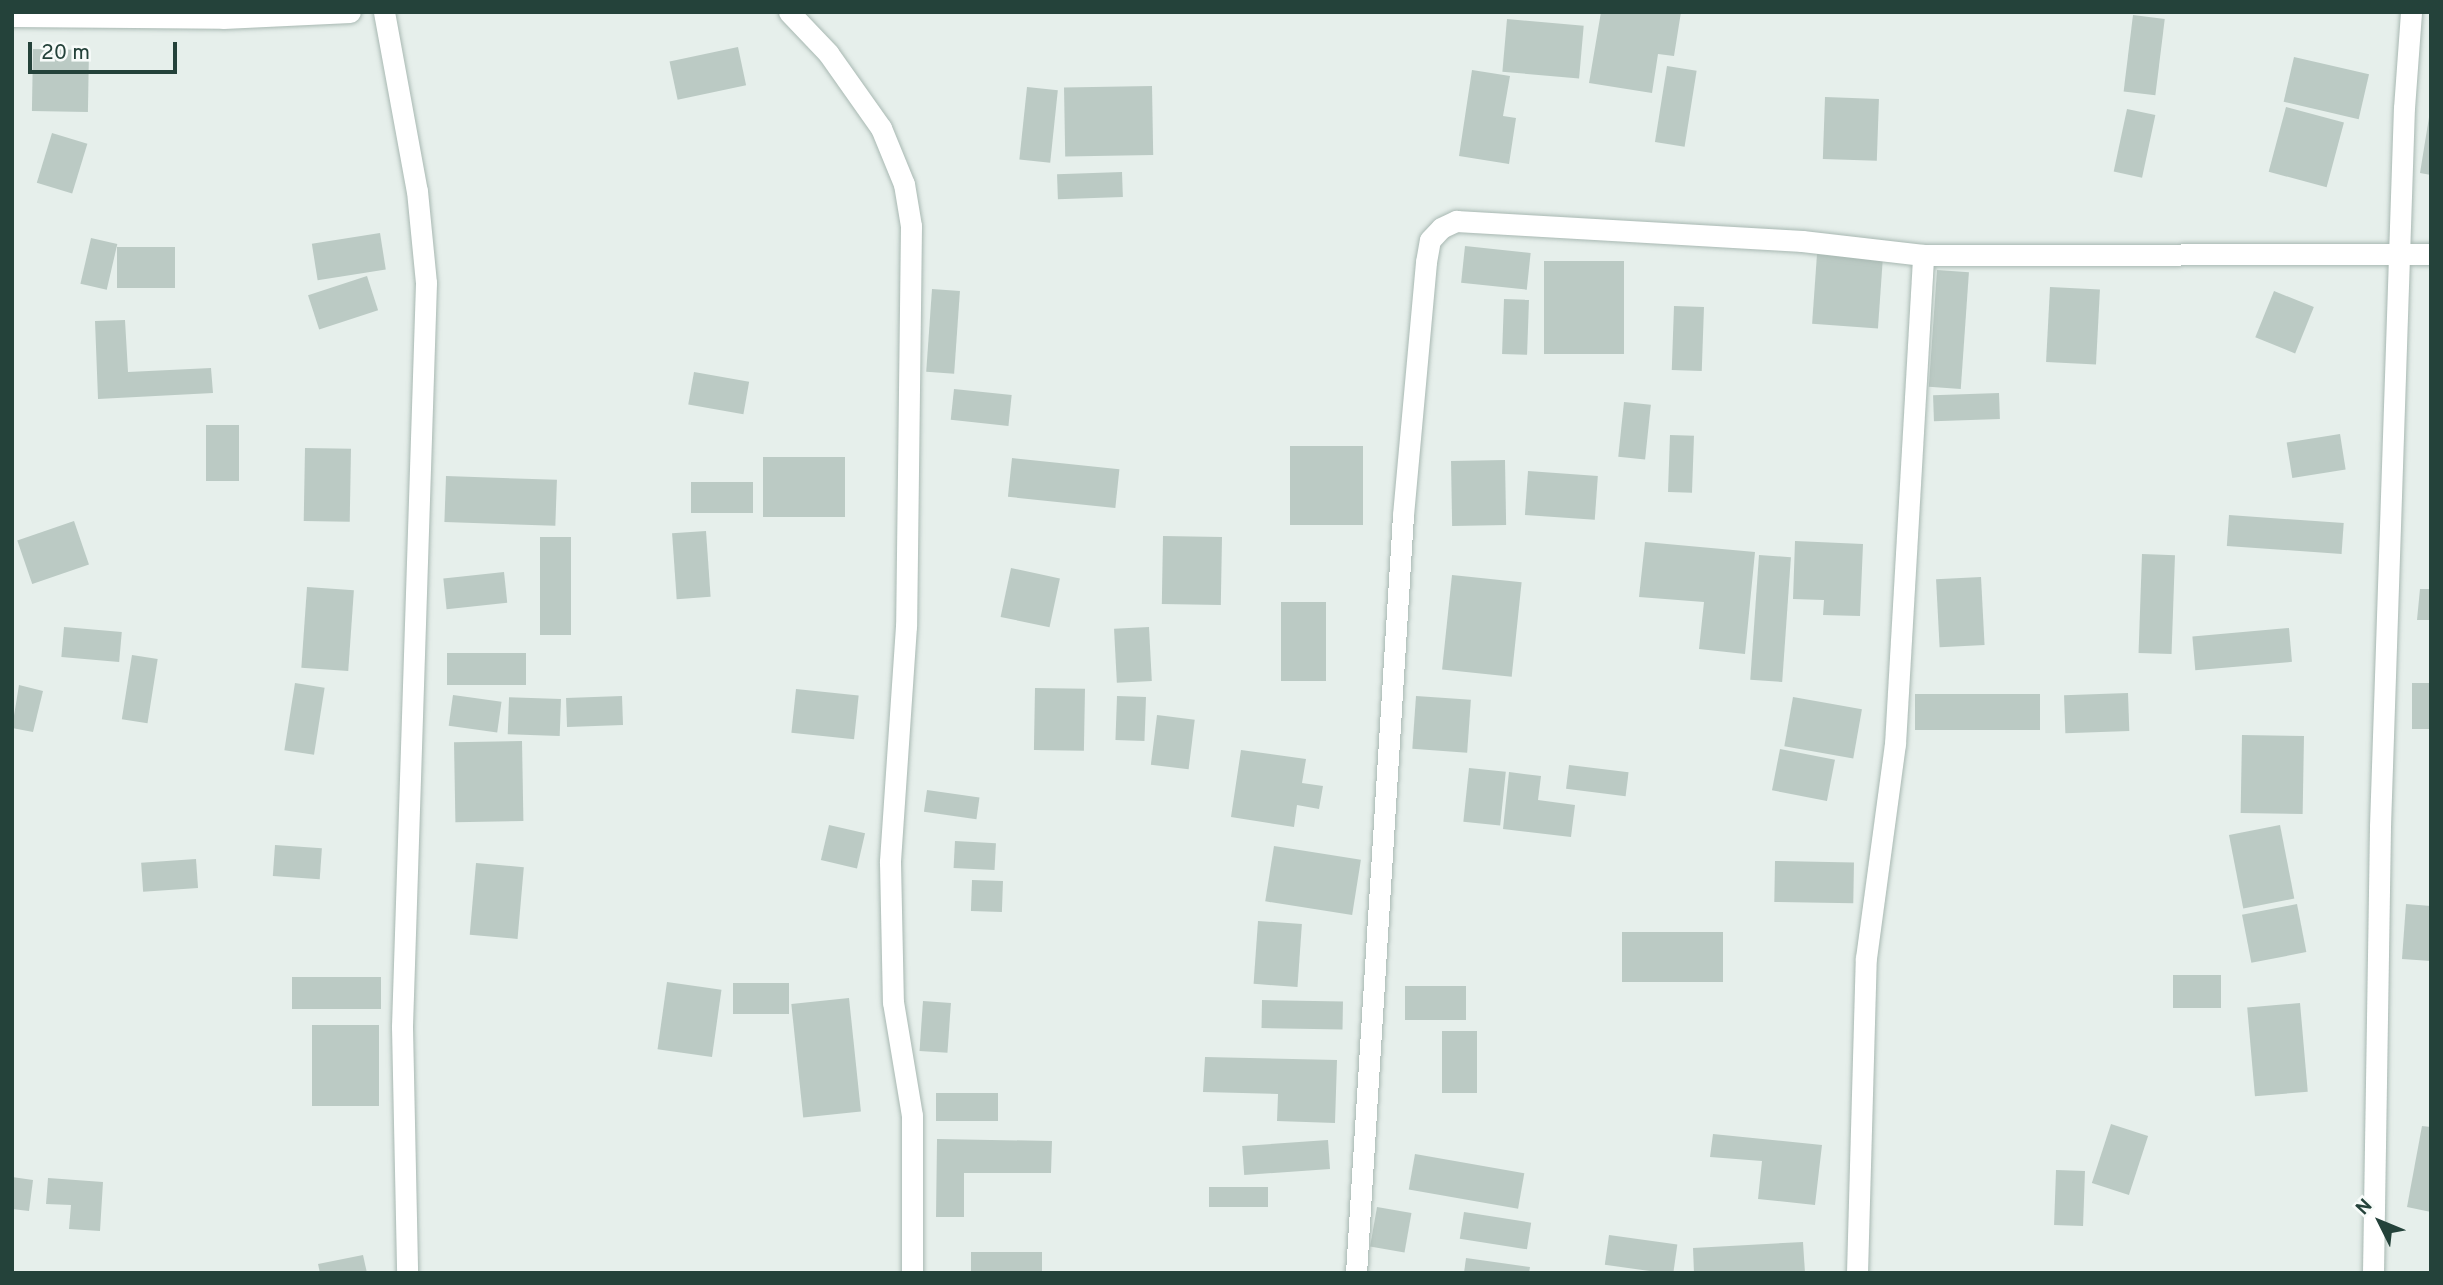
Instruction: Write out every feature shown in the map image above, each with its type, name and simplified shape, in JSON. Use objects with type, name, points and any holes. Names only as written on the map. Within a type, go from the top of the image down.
[{"type":"street","points":[[12,16],[223,18],[350,12]]},
{"type":"street","points":[[384,12],[417,191],[426,283],[402,1027],[407,1273]]},
{"type":"street","points":[[789,12],[828,54],[881,128],[904,184],[911,226],[906,626],[890,862],[893,1002],[912,1115],[912,1273]]},
{"type":"street","points":[[2373,1273],[2380,826],[2411,12]]},
{"type":"street","points":[[1356,1273],[1403,515],[1430,240],[1456,221],[1802,242],[1923,255],[2431,254]]},
{"type":"street","points":[[1857,1273],[1866,958],[1895,744],[1923,255]]},
{"type":"building","points":[[1601,12],[1681,12],[1674,56],[1658,54],[1652,93],[1589,83]]},
{"type":"building","points":[[2133,15],[2165,19],[2155,95],[2124,91]]},
{"type":"building","points":[[1507,19],[1584,26],[1579,79],[1502,72]]},
{"type":"building","points":[[738,47],[746,85],[678,100],[670,62]]},
{"type":"building","points":[[33,49],[89,50],[88,112],[32,111]]},
{"type":"building","points":[[2294,57],[2369,74],[2359,119],[2284,102]]},
{"type":"building","points":[[1667,66],[1697,71],[1685,147],[1655,142]]},
{"type":"building","points":[[1472,70],[1510,76],[1503,116],[1516,118],[1509,164],[1459,156]]},
{"type":"building","points":[[1152,86],[1153,155],[1065,157],[1064,88]]},
{"type":"building","points":[[1027,87],[1058,90],[1050,163],[1019,160]]},
{"type":"building","points":[[1825,97],[1879,99],[1877,161],[1823,159]]},
{"type":"building","points":[[2431,105],[2431,175],[2420,173]]},
{"type":"building","points":[[2286,107],[2344,123],[2327,187],[2269,172]]},
{"type":"building","points":[[2127,109],[2155,115],[2142,178],[2114,172]]},
{"type":"building","points":[[52,133],[87,144],[72,194],[37,183]]},
{"type":"building","points":[[1122,172],[1123,197],[1058,199],[1057,174]]},
{"type":"building","points":[[380,233],[386,270],[318,280],[312,244]]},
{"type":"building","points":[[91,238],[117,244],[107,290],[80,284]]},
{"type":"building","points":[[1465,246],[1531,253],[1527,290],[1461,283]]},
{"type":"building","points":[[117,247],[175,247],[175,288],[117,288]]},
{"type":"building","points":[[1817,254],[1883,259],[1878,328],[1812,324]]},
{"type":"building","points":[[1544,261],[1624,261],[1624,354],[1544,354]]},
{"type":"building","points":[[1937,270],[1969,272],[1961,389],[1929,387]]},
{"type":"building","points":[[367,276],[378,310],[319,329],[308,295]]},
{"type":"building","points":[[2050,287],[2100,290],[2096,365],[2046,362]]},
{"type":"building","points":[[932,289],[960,291],[954,374],[926,372]]},
{"type":"building","points":[[2274,291],[2314,307],[2295,353],[2255,337]]},
{"type":"building","points":[[1504,299],[1529,300],[1527,355],[1502,354]]},
{"type":"building","points":[[1674,306],[1704,307],[1702,371],[1672,370]]},
{"type":"building","points":[[125,320],[128,372],[211,368],[213,393],[98,399],[95,321]]},
{"type":"building","points":[[694,372],[749,382],[743,414],[688,404]]},
{"type":"building","points":[[954,389],[1012,395],[1008,426],[951,420]]},
{"type":"building","points":[[1999,393],[2000,419],[1934,421],[1933,395]]},
{"type":"building","points":[[1624,402],[1651,405],[1645,460],[1618,457]]},
{"type":"building","points":[[206,425],[239,425],[239,481],[206,481]]},
{"type":"building","points":[[2340,434],[2346,470],[2292,478],[2287,442]]},
{"type":"building","points":[[1670,435],[1694,436],[1692,493],[1668,492]]},
{"type":"building","points":[[1290,446],[1363,446],[1363,525],[1290,525]]},
{"type":"building","points":[[305,448],[351,449],[350,522],[304,521]]},
{"type":"building","points":[[763,457],[845,457],[845,517],[763,517]]},
{"type":"building","points":[[1012,458],[1119,469],[1115,508],[1008,497]]},
{"type":"building","points":[[1505,460],[1506,525],[1452,526],[1451,461]]},
{"type":"building","points":[[1528,471],[1598,476],[1595,520],[1525,515]]},
{"type":"building","points":[[446,476],[557,480],[555,526],[444,522]]},
{"type":"building","points":[[691,482],[753,482],[753,513],[691,513]]},
{"type":"building","points":[[2229,515],[2344,523],[2342,554],[2227,546]]},
{"type":"building","points":[[74,521],[89,564],[32,584],[17,541]]},
{"type":"building","points":[[706,531],[711,597],[677,599],[672,533]]},
{"type":"building","points":[[1163,536],[1222,537],[1221,605],[1162,604]]},
{"type":"building","points":[[540,537],[571,537],[571,635],[540,635]]},
{"type":"building","points":[[1795,541],[1863,544],[1860,616],[1823,615],[1824,600],[1793,599]]},
{"type":"building","points":[[1645,542],[1755,552],[1745,654],[1699,649],[1704,602],[1639,597]]},
{"type":"building","points":[[2142,554],[2175,555],[2172,654],[2139,653]]},
{"type":"building","points":[[1759,555],[1791,557],[1782,682],[1750,680]]},
{"type":"building","points":[[1011,568],[1060,578],[1050,627],[1001,617]]},
{"type":"building","points":[[504,572],[507,603],[447,609],[443,578]]},
{"type":"building","points":[[1452,575],[1522,582],[1512,677],[1442,669]]},
{"type":"building","points":[[1981,577],[1985,645],[1940,647],[1936,579]]},
{"type":"building","points":[[307,587],[354,590],[348,671],[301,668]]},
{"type":"building","points":[[2420,589],[2431,589],[2431,620],[2417,620]]},
{"type":"building","points":[[1281,602],[1326,602],[1326,681],[1281,681]]},
{"type":"building","points":[[64,627],[122,632],[119,662],[61,657]]},
{"type":"building","points":[[1149,627],[1152,681],[1117,683],[1114,629]]},
{"type":"building","points":[[2289,628],[2292,662],[2195,670],[2192,636]]},
{"type":"building","points":[[447,653],[526,653],[526,685],[447,685]]},
{"type":"building","points":[[132,655],[158,659],[148,723],[122,719]]},
{"type":"building","points":[[295,683],[325,688],[314,755],[284,750]]},
{"type":"building","points":[[2412,683],[2431,683],[2431,729],[2412,729]]},
{"type":"building","points":[[19,685],[43,691],[33,732],[12,728]]},
{"type":"building","points":[[1035,688],[1085,689],[1084,751],[1034,750]]},
{"type":"building","points":[[796,689],[859,696],[854,739],[791,733]]},
{"type":"building","points":[[2128,693],[2129,731],[2065,733],[2064,695]]},
{"type":"building","points":[[1915,694],[2040,694],[2040,730],[1915,730]]},
{"type":"building","points":[[453,695],[502,702],[497,733],[449,726]]},
{"type":"building","points":[[622,696],[623,725],[567,727],[566,698]]},
{"type":"building","points":[[1117,696],[1146,697],[1144,741],[1115,740]]},
{"type":"building","points":[[1416,696],[1471,700],[1467,753],[1412,749]]},
{"type":"building","points":[[509,697],[561,699],[560,736],[508,734]]},
{"type":"building","points":[[1793,697],[1862,709],[1853,758],[1784,746]]},
{"type":"building","points":[[1157,715],[1195,720],[1189,769],[1151,765]]},
{"type":"building","points":[[2242,735],[2304,736],[2303,814],[2241,813]]},
{"type":"building","points":[[522,741],[523,821],[455,822],[454,742]]},
{"type":"building","points":[[1780,749],[1835,760],[1827,801],[1772,790]]},
{"type":"building","points":[[1241,750],[1306,759],[1302,783],[1323,786],[1319,809],[1297,805],[1294,827],[1231,817]]},
{"type":"building","points":[[1569,765],[1629,772],[1626,796],[1566,789]]},
{"type":"building","points":[[1469,768],[1506,772],[1500,826],[1463,822]]},
{"type":"building","points":[[1509,772],[1541,776],[1538,800],[1575,805],[1571,837],[1503,829]]},
{"type":"building","points":[[927,790],[979,797],[976,819],[924,812]]},
{"type":"building","points":[[829,825],[865,833],[857,868],[821,860]]},
{"type":"building","points":[[2280,825],[2294,899],[2243,909],[2229,835]]},
{"type":"building","points":[[955,841],[996,843],[995,870],[954,868]]},
{"type":"building","points":[[275,845],[322,848],[320,879],[273,876]]},
{"type":"building","points":[[1274,846],[1361,860],[1352,915],[1265,901]]},
{"type":"building","points":[[196,859],[198,888],[143,892],[141,863]]},
{"type":"building","points":[[1775,861],[1854,862],[1853,903],[1774,902]]},
{"type":"building","points":[[476,863],[524,867],[518,939],[470,935]]},
{"type":"building","points":[[972,880],[1003,881],[1002,912],[971,911]]},
{"type":"building","points":[[2297,904],[2306,952],[2251,963],[2242,915]]},
{"type":"building","points":[[2406,904],[2431,906],[2431,961],[2402,959]]},
{"type":"building","points":[[1258,921],[1302,924],[1297,987],[1254,984]]},
{"type":"building","points":[[1622,932],[1723,932],[1723,982],[1622,982]]},
{"type":"building","points":[[2173,975],[2221,975],[2221,1008],[2173,1008]]},
{"type":"building","points":[[292,977],[381,977],[381,1009],[292,1009]]},
{"type":"building","points":[[667,982],[721,990],[712,1057],[658,1049]]},
{"type":"building","points":[[733,983],[789,983],[789,1014],[733,1014]]},
{"type":"building","points":[[1405,986],[1466,986],[1466,1020],[1405,1020]]},
{"type":"building","points":[[849,998],[861,1111],[803,1117],[791,1004]]},
{"type":"building","points":[[1262,1000],[1343,1001],[1342,1029],[1262,1028]]},
{"type":"building","points":[[923,1001],[951,1003],[947,1053],[920,1051]]},
{"type":"building","points":[[2300,1003],[2308,1092],[2255,1096],[2247,1008]]},
{"type":"building","points":[[312,1025],[379,1025],[379,1106],[312,1106]]},
{"type":"building","points":[[1442,1031],[1477,1031],[1477,1093],[1442,1093]]},
{"type":"building","points":[[1205,1057],[1337,1060],[1335,1123],[1277,1121],[1278,1094],[1203,1092]]},
{"type":"building","points":[[936,1093],[998,1093],[998,1121],[936,1121]]},
{"type":"building","points":[[2111,1124],[2148,1136],[2129,1195],[2092,1183]]},
{"type":"building","points":[[2422,1126],[2431,1127],[2431,1212],[2407,1207]]},
{"type":"building","points":[[1713,1134],[1822,1145],[1815,1205],[1758,1199],[1762,1161],[1710,1157]]},
{"type":"building","points":[[937,1139],[1052,1141],[1051,1173],[964,1173],[964,1217],[936,1217]]},
{"type":"building","points":[[1328,1140],[1330,1169],[1244,1175],[1242,1146]]},
{"type":"building","points":[[1415,1154],[1524,1173],[1518,1209],[1409,1189]]},
{"type":"building","points":[[2056,1170],[2085,1171],[2083,1226],[2054,1225]]},
{"type":"building","points":[[12,1177],[33,1180],[29,1211],[12,1209]]},
{"type":"building","points":[[48,1178],[103,1182],[100,1231],[69,1229],[71,1205],[46,1204]]},
{"type":"building","points":[[1209,1187],[1268,1187],[1268,1207],[1209,1207]]},
{"type":"building","points":[[1377,1207],[1411,1213],[1405,1252],[1370,1246]]},
{"type":"building","points":[[1464,1212],[1531,1223],[1527,1249],[1460,1239]]},
{"type":"building","points":[[1609,1235],[1677,1245],[1673,1273],[1605,1265]]},
{"type":"building","points":[[1803,1242],[1805,1273],[1694,1273],[1693,1248]]},
{"type":"building","points":[[971,1252],[1042,1252],[1042,1273],[971,1273]]},
{"type":"building","points":[[363,1255],[367,1273],[320,1273],[318,1264]]},
{"type":"building","points":[[1466,1258],[1530,1267],[1529,1273],[1464,1273]]}]
